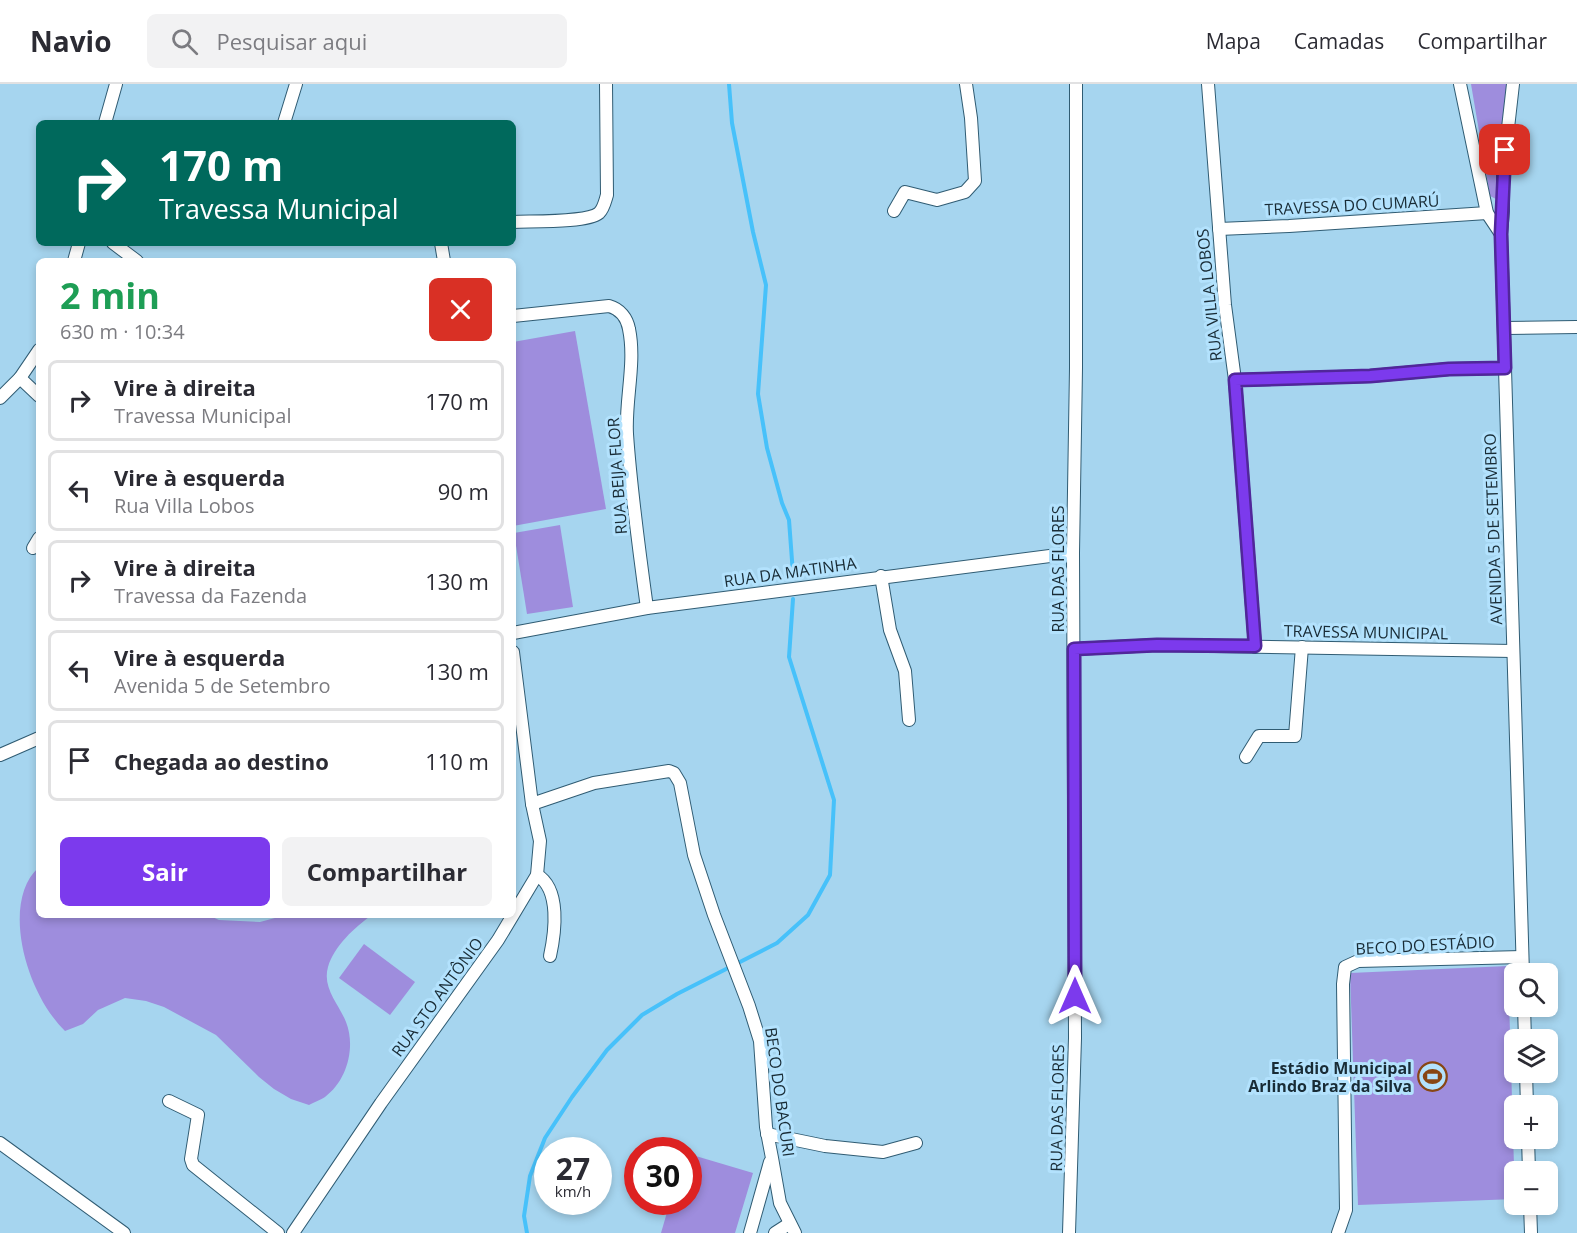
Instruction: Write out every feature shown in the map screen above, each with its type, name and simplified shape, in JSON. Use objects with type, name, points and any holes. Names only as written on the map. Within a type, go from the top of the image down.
[{"type":"street","points":[[106,120],[116,84]]},
{"type":"street","points":[[285,120],[296,84]]},
{"type":"street","points":[[516,222],[588,218],[599,213],[607,195],[606,84]]},
{"type":"street","points":[[894,211],[905,192],[937,200],[965,192],[975,181],[971,118],[966,84]]},
{"type":"street","name":"RUA DAS FLORES","points":[[1069,1233],[1075,1038],[1073,553],[1077,84]]},
{"type":"street","name":"RUA VILLA LOBOS","points":[[1208,84],[1225,305],[1235,380],[1255,646]]},
{"type":"street","points":[[1460,84],[1487,213],[1501,234]]},
{"type":"street","name":"AVENIDA 5 DE SETEMBRO","points":[[1513,84],[1503,172],[1501,234],[1522,963]]},
{"type":"street","name":"TRAVESSA DO CUMARÚ","points":[[1219,229],[1487,213]]},
{"type":"street","points":[[117,246],[133,258]]},
{"type":"street","name":"RUA BEIJA FLOR","points":[[516,316],[609,306],[616,309],[627,322],[631,343],[627,432],[647,608]]},
{"type":"street","points":[[1505,328],[1577,327]]},
{"type":"street","points":[[0,399],[20,378],[36,354]]},
{"type":"street","points":[[1235,380],[1370,376],[1449,369],[1505,368]]},
{"type":"street","points":[[20,378],[36,393]]},
{"type":"street","name":"RUA DA MATINHA","points":[[516,632],[647,608],[1073,553]]},
{"type":"street","points":[[881,576],[890,630],[905,671],[909,720]]},
{"type":"street","name":"TRAVESSA MUNICIPAL","points":[[1074,649],[1157,645],[1513,651]]},
{"type":"street","points":[[1246,757],[1259,736],[1295,736],[1302,647]]},
{"type":"street","name":"RUA STO ANTÔNIO","points":[[516,692],[519,733],[540,841],[537,875],[516,910]]},
{"type":"street","points":[[0,755],[36,739]]},
{"type":"street","name":"BECO DO BACURI","points":[[532,804],[594,783],[669,771],[680,783],[694,855],[760,1041],[767,1134],[780,1203],[792,1229]]},
{"type":"street","points":[[537,875],[545,879],[555,910],[555,936],[550,956]]},
{"type":"street","name":"RUA STO ANTÔNIO","points":[[293,1233],[511,918]]},
{"type":"street","name":"BECO DO ESTÁDIO","points":[[1338,1233],[1346,1210],[1342,984],[1345,967],[1358,961],[1522,957]]},
{"type":"street","points":[[168,1101],[198,1115],[191,1159],[193,1165],[278,1233]]},
{"type":"street","points":[[767,1134],[825,1146],[883,1152],[916,1143]]},
{"type":"street","points":[[0,1143],[124,1233]]},
{"type":"street","points":[[750,1233],[772,1158]]},
{"type":"street","points":[[1530,1215],[1531,1233]]},
{"type":"street","points":[[776,1233],[792,1229]]},
{"type":"shaded area","points":[[1471,84],[1508,84],[1499,195],[1496,199],[1490,196]]},
{"type":"shaded area","points":[[575,331],[606,509],[516,525],[516,341]]},
{"type":"shaded area","points":[[560,525],[573,607],[527,614],[516,533]]},
{"type":"shaded area","points":[[36,871],[36,918],[215,918],[260,922],[275,918],[368,918],[346,938],[335,952],[328,967],[329,989],[346,1022],[350,1042],[348,1063],[339,1082],[325,1097],[309,1105],[291,1099],[259,1077],[216,1035],[164,1007],[146,1001],[125,998],[98,1010],[83,1024],[65,1031],[51,1014],[29,972],[20,924],[21,902],[27,883]]},
{"type":"shaded area","points":[[364,944],[415,982],[390,1015],[339,978]]},
{"type":"shaded area","name":"Estádio Municipal Arlindo Braz da Silva","points":[[1504,966],[1504,1017],[1510,1017],[1510,1029],[1504,1029],[1504,1083],[1512,1083],[1512,1095],[1504,1095],[1504,1149],[1513,1149],[1514,1161],[1504,1161],[1504,1199],[1358,1205],[1350,973]]},
{"type":"shaded area","points":[[702,1158],[753,1173],[735,1233],[661,1233],[666,1215],[702,1215]]},
{"type":"waterway","points":[[729,84],[732,123],[753,232],[766,285],[758,394],[767,448],[789,520],[793,574]]},
{"type":"waterway","points":[[527,1233],[524,1216],[530,1176],[545,1138],[607,1050],[642,1015],[677,994],[777,943],[808,915],[830,875],[834,800],[789,657],[793,599]]},
{"type":"place","name":"Estádio Municipal Arlindo Braz da Silva","points":[[1433,1077]]},
{"type":"route","points":[[1075,996],[1074,649],[1157,645],[1255,646],[1235,380],[1370,376],[1449,369],[1505,368],[1501,234],[1505,150]]}]
